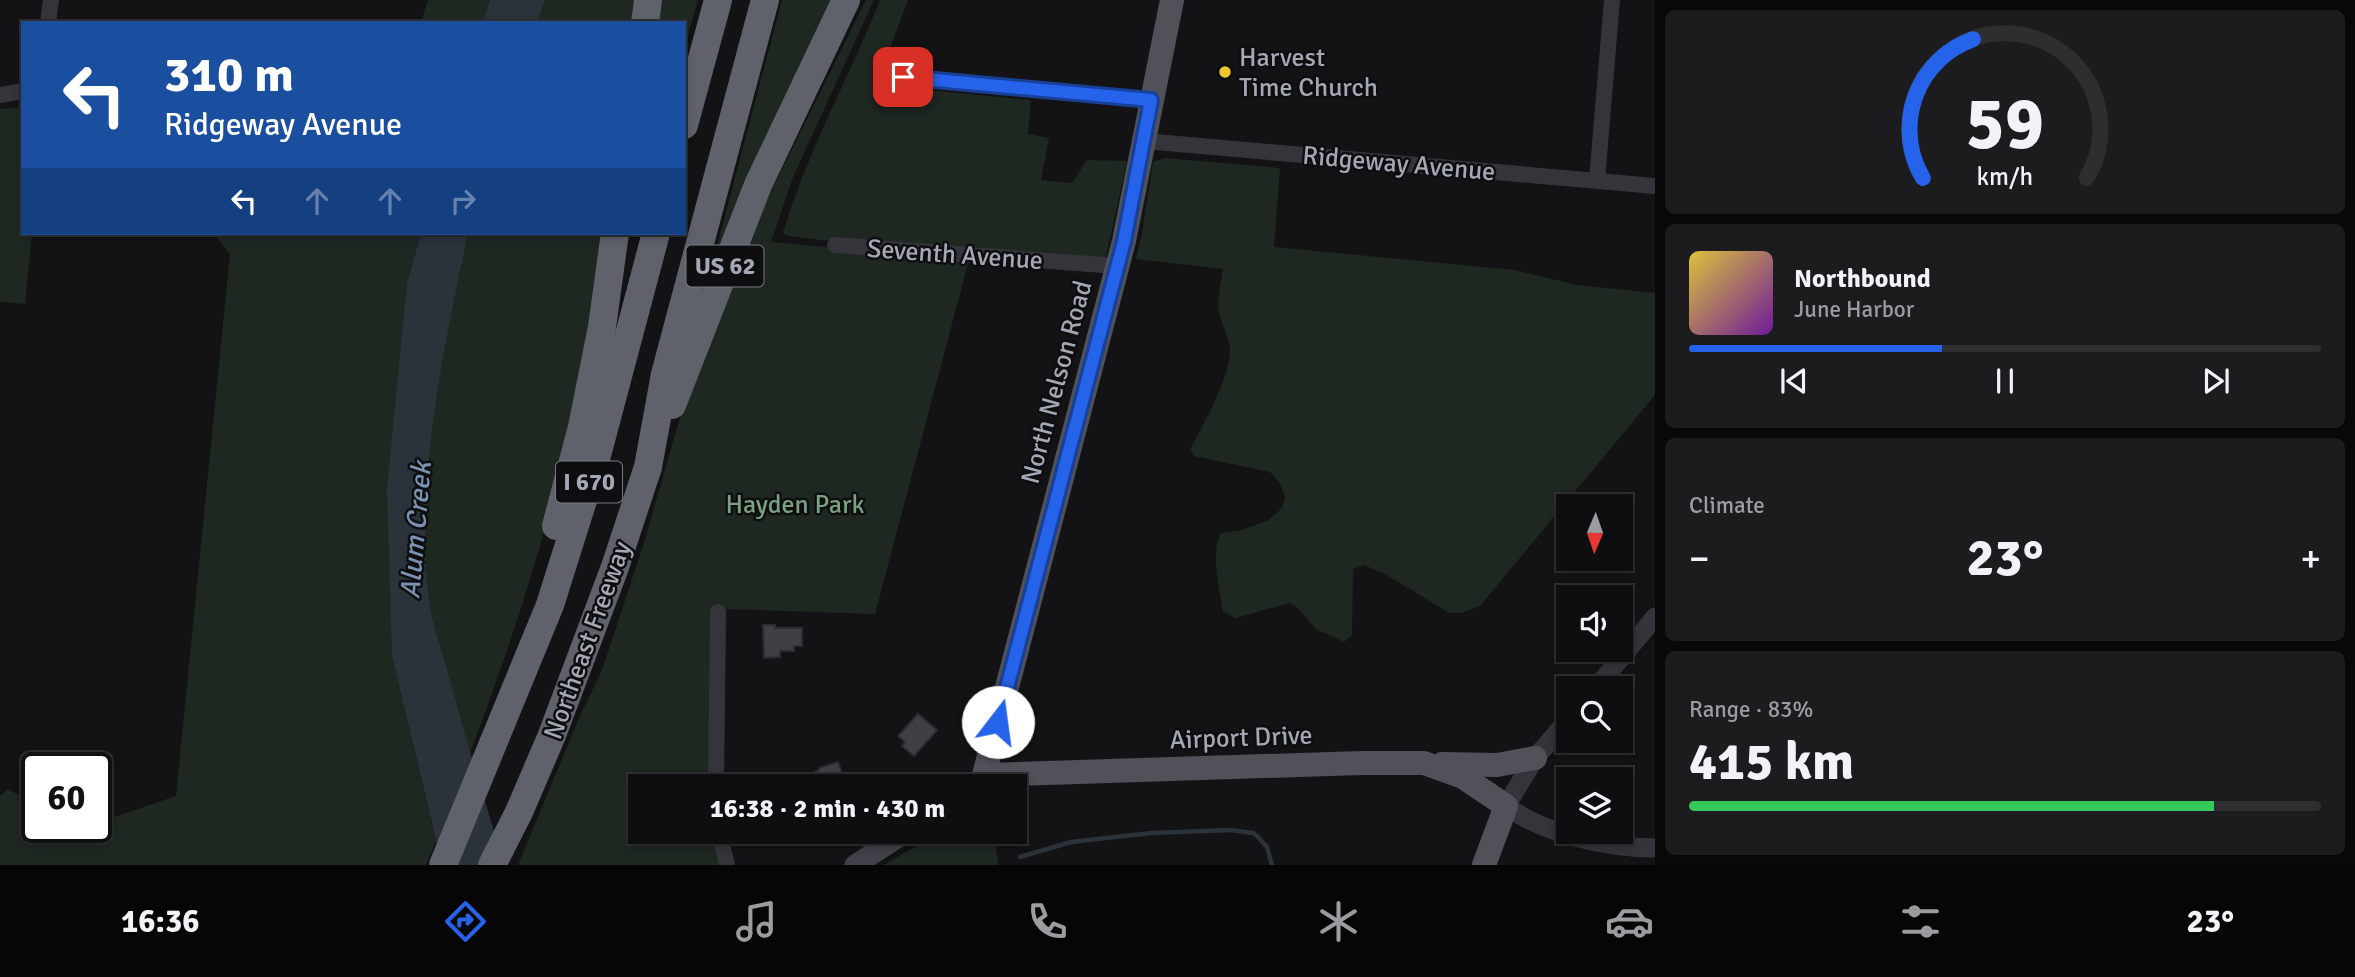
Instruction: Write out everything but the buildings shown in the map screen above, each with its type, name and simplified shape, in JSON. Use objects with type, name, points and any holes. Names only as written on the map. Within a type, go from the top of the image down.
[{"type":"highway","points":[[645,21],[648,0]]},
{"type":"highway","points":[[686,118],[718,0]]},
{"type":"highway","name":"Northeast Freeway","points":[[492,865],[552,735],[615,567],[648,467],[665,374],[765,0]]},
{"type":"highway","name":"US 62","points":[[648,467],[758,186],[846,0]]},
{"type":"highway","points":[[501,724],[582,427],[602,327],[615,235]]},
{"type":"highway","name":"Northeast Freeway","points":[[443,865],[550,605],[596,459],[655,235]]},
{"type":"main road","name":"North Nelson Road","points":[[979,774],[1117,266],[1171,0]]},
{"type":"main road","points":[[1424,763],[1497,765],[1535,758]]},
{"type":"main road","name":"Airport Drive","points":[[1027,779],[1362,763],[1424,763],[1462,777],[1506,806]]},
{"type":"main road","points":[[1484,865],[1506,806]]},
{"type":"main road","points":[[855,865],[888,844]]},
{"type":"street","points":[[48,21],[51,0]]},
{"type":"street","points":[[1597,180],[1612,0]]},
{"type":"street","points":[[881,75],[1151,100]]},
{"type":"street","points":[[0,95],[21,91]]},
{"type":"street","name":"Ridgeway Avenue","points":[[1144,141],[1655,186]]},
{"type":"street","name":"Seventh Avenue","points":[[835,245],[1117,266]]},
{"type":"street","points":[[716,774],[718,612]]},
{"type":"street","points":[[1606,676],[1655,617]]},
{"type":"street","points":[[1556,734],[1535,758],[1506,806],[1523,819],[1598,843],[1655,848]]},
{"type":"street","points":[[722,844],[727,865]]},
{"type":"green space","points":[[428,0],[490,0],[483,21],[422,21]]},
{"type":"green space","points":[[525,0],[634,0],[631,21],[519,21]]},
{"type":"green space","points":[[658,0],[698,0],[686,43],[686,21],[655,21]]},
{"type":"green space","points":[[782,0],[840,0],[722,254],[716,250]]},
{"type":"green space","name":"Hayden Park","points":[[866,0],[874,0],[793,177],[771,242],[969,260],[875,614],[726,609],[723,774],[628,774],[628,844],[727,844],[731,865],[518,865],[579,718],[602,670],[644,543],[691,379],[747,240]]},
{"type":"green space","points":[[880,0],[908,0],[876,85],[1031,100],[1028,134],[1049,138],[1041,180],[1072,183],[1087,160],[1127,161],[1105,261],[821,240],[783,233],[816,144]]},
{"type":"green space","points":[[21,107],[21,235],[32,235],[25,304],[0,302],[0,109]]},
{"type":"green space","points":[[1165,158],[1280,168],[1274,247],[1515,270],[1577,285],[1655,293],[1655,395],[1573,494],[1556,494],[1556,514],[1480,606],[1461,613],[1449,613],[1385,574],[1364,565],[1353,569],[1352,635],[1344,642],[1316,629],[1297,607],[1289,603],[1236,618],[1223,612],[1216,561],[1221,533],[1242,530],[1269,520],[1282,508],[1285,498],[1280,483],[1270,472],[1194,456],[1190,449],[1209,414],[1229,360],[1230,349],[1219,307],[1223,269],[1136,259],[1153,162]]},
{"type":"green space","points":[[215,235],[420,235],[407,283],[392,656],[436,841],[426,865],[0,865],[0,796],[8,789],[21,797],[21,843],[112,843],[112,818],[176,796],[230,254]]},
{"type":"green space","points":[[455,235],[603,235],[589,339],[554,497],[507,652],[470,753],[464,733],[406,599]]},
{"type":"green space","points":[[920,844],[996,844],[998,865],[884,865]]},
{"type":"water","points":[[490,0],[545,0],[538,21],[483,21]]},
{"type":"water","name":"Alum Creek","points":[[420,235],[468,235],[434,415],[425,509],[425,555],[433,619],[505,865],[442,865],[392,656],[387,489],[407,283]]},
{"type":"waterway","points":[[1020,857],[1071,842],[1151,833],[1230,830],[1257,836],[1267,847],[1272,865]]},
{"type":"place","name":"Harvest Time Church","points":[[1225,72]]},
{"type":"route","points":[[903,77],[1151,100],[1124,241],[998,722]]}]
